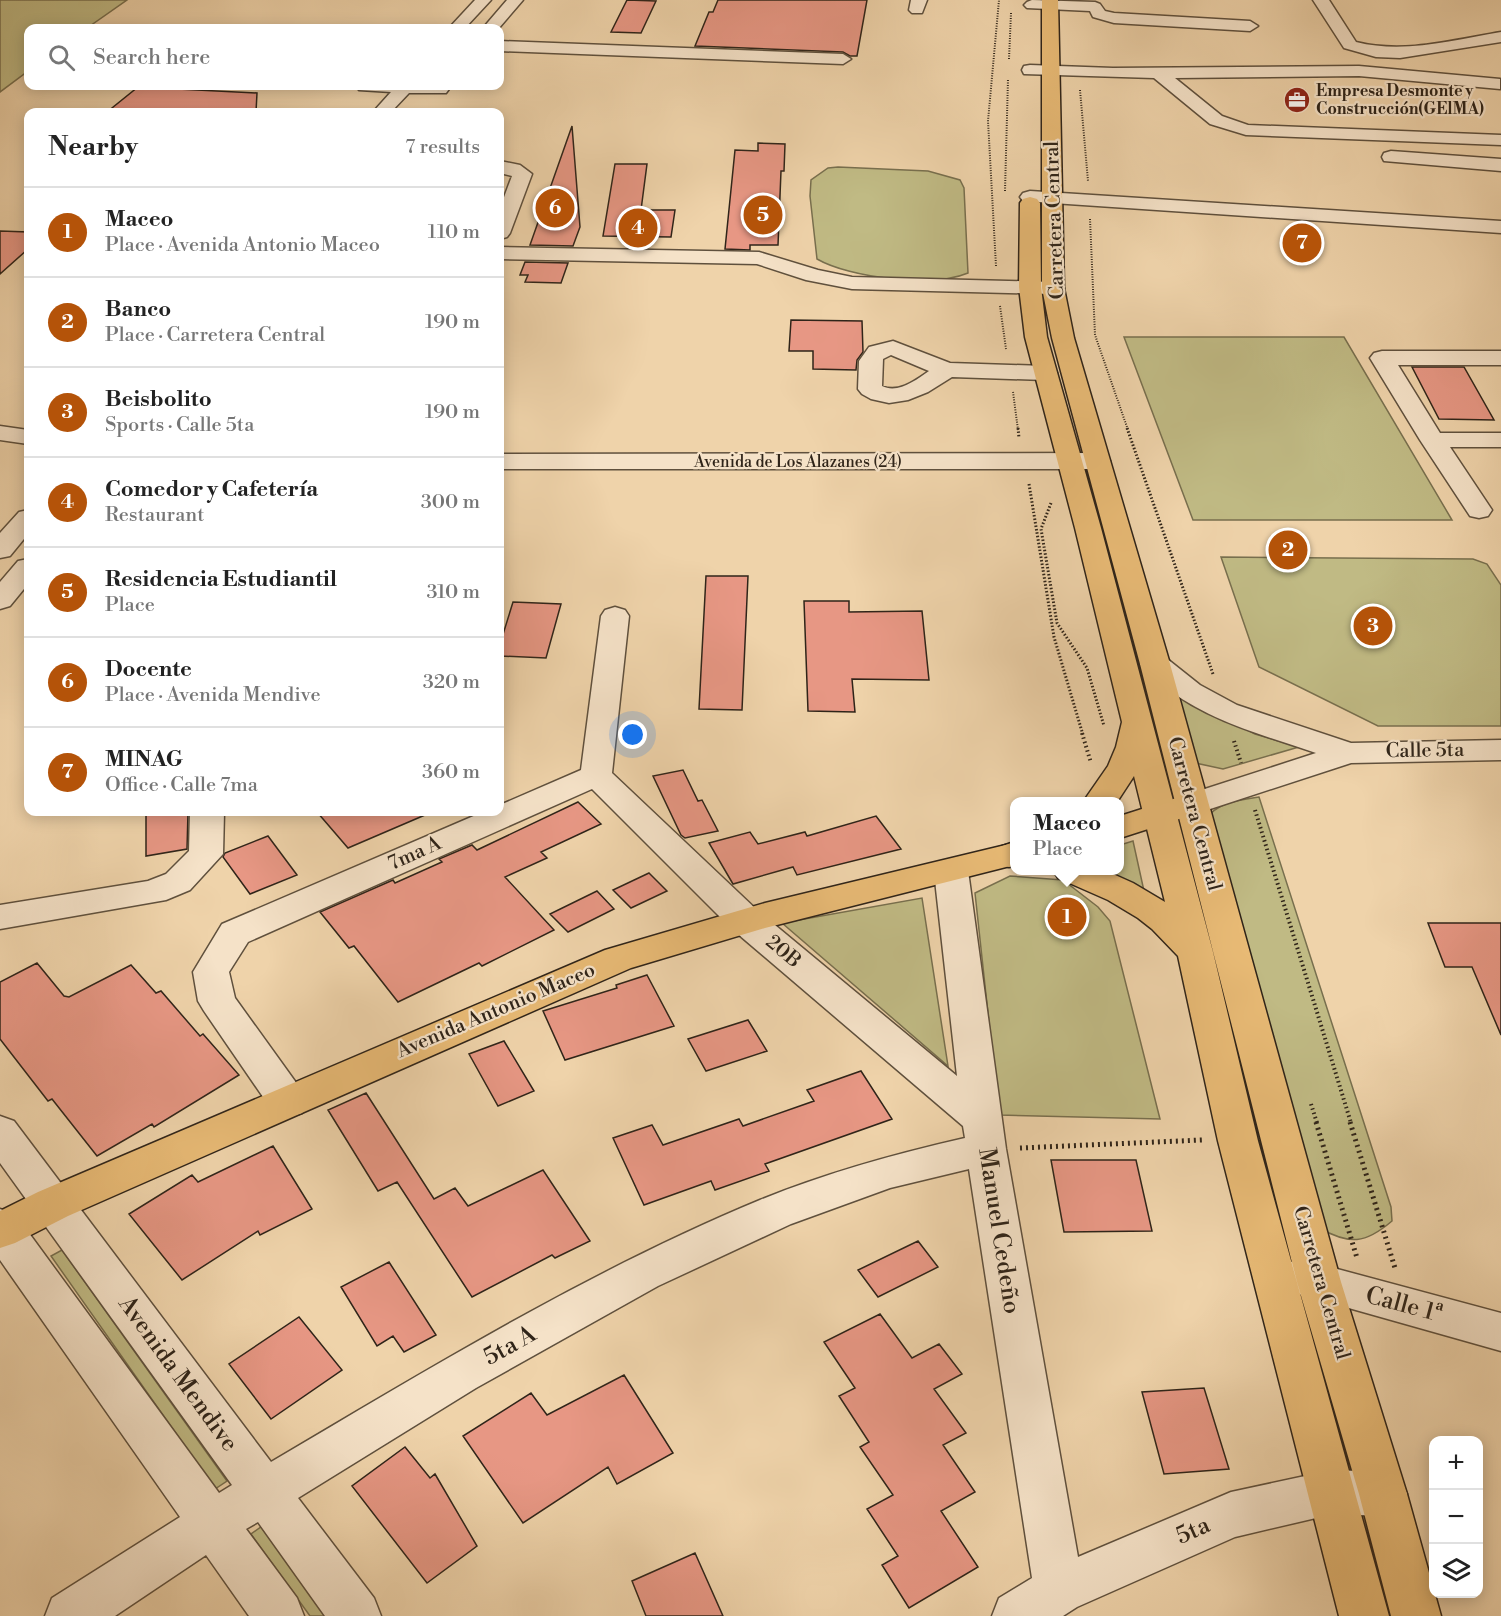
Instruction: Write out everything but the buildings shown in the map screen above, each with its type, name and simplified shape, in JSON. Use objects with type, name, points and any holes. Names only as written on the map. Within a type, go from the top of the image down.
[{"type":"main road","name":"Carretera Central","points":[[1039,7],[1037,64],[1053,198],[1053,288],[1080,451],[1088,528],[1136,722],[1176,809],[1383,1494],[1416,1616]]},
{"type":"main road","name":"Carretera Central","points":[[1030,94],[1037,64]]},
{"type":"main road","name":"Carretera Central","points":[[1030,174],[1030,287],[1036,337],[1045,373],[1080,451],[1155,664],[1195,952],[1238,1141],[1333,1492],[1364,1616]]},
{"type":"main road","points":[[1102,797],[1119,776],[1134,746],[1136,722]]},
{"type":"main road","points":[[1124,825],[1176,809]]},
{"type":"main road","name":"Avenida Antonio Maceo","points":[[1,1229],[53,1204],[618,959],[745,920],[1010,856]]},
{"type":"main road","points":[[1082,875],[1109,886],[1160,914],[1178,930],[1195,952]]},
{"type":"street","points":[[461,24],[483,0]]},
{"type":"street","points":[[494,24],[515,0]]},
{"type":"street","points":[[1321,0],[1350,45],[1376,52],[1400,53],[1501,37]]},
{"type":"street","points":[[1039,7],[1095,4],[1099,14],[1114,18],[1250,26]]},
{"type":"street","points":[[504,46],[843,59]]},
{"type":"street","points":[[1037,64],[1079,72],[1359,71],[1500,84]]},
{"type":"street","points":[[1159,73],[1216,120],[1246,130],[1277,145],[1303,151]]},
{"type":"street","points":[[386,108],[401,90]]},
{"type":"street","points":[[426,105],[438,90]]},
{"type":"street","points":[[1246,130],[1501,140]]},
{"type":"street","points":[[1373,156],[1501,165]]},
{"type":"street","points":[[504,168],[522,174],[504,221]]},
{"type":"street","points":[[1030,197],[1501,227]]},
{"type":"street","points":[[504,253],[759,258],[852,283],[1053,288]]},
{"type":"street","points":[[1479,510],[1432,440],[1382,358],[1501,358]]},
{"type":"street","points":[[947,370],[1045,373]]},
{"type":"street","points":[[0,433],[24,436]]},
{"type":"street","points":[[1432,440],[1501,440]]},
{"type":"street","name":"Avenida de Los Alazanes (24)","points":[[504,445],[1080,451]]},
{"type":"street","name":"Avenida de Los Alazanes (24)","points":[[504,462],[1080,451]]},
{"type":"street","points":[[0,453],[24,456]]},
{"type":"street","points":[[0,550],[24,523]]},
{"type":"street","points":[[0,600],[24,572]]},
{"type":"street","points":[[596,775],[615,616]]},
{"type":"street","points":[[1155,664],[1189,691],[1226,712],[1349,753]]},
{"type":"street","name":"Calle 5ta","points":[[1349,753],[1501,750]]},
{"type":"street","points":[[1176,809],[1247,784],[1349,753]]},
{"type":"street","name":"20B","points":[[596,775],[745,920],[983,1134]]},
{"type":"street","name":"7ma A","points":[[504,815],[596,775]]},
{"type":"street","points":[[0,918],[154,892],[178,882],[206,854],[207,816]]},
{"type":"street","name":"7ma A","points":[[288,1102],[216,1001],[211,972],[235,933],[502,816]]},
{"type":"street","name":"Manuel Cedeño","points":[[951,871],[983,1134],[1059,1590]]},
{"type":"street","name":"Avenida Mendive","points":[[0,1132],[356,1616]]},
{"type":"street","name":"5ta A","points":[[70,1616],[213,1523],[460,1374],[643,1273],[776,1212],[886,1173],[983,1134]]},
{"type":"street","points":[[1,1229],[279,1616]]},
{"type":"street","name":"Calle 1ª","points":[[1273,1269],[1501,1332]]},
{"type":"street","name":"5ta","points":[[1017,1616],[1059,1590],[1231,1515],[1333,1492],[1383,1494]]},
{"type":"path","points":[[1079,72],[1089,200],[1095,335],[1226,712],[1407,1306]]},
{"type":"path","points":[[1309,1097],[1353,1243]]},
{"type":"path","points":[[983,1134],[1238,1141]]},
{"type":"shaded area","points":[[0,0],[127,0],[93,24],[24,24],[24,74],[0,92]]},
{"type":"shaded area","points":[[828,168],[928,171],[960,180],[964,188],[968,273],[934,280],[892,279],[850,271],[817,259],[810,196],[811,180]]},
{"type":"shaded area","points":[[1124,337],[1344,337],[1452,520],[1193,520]]},
{"type":"shaded area","points":[[1221,557],[1473,559],[1487,564],[1501,585],[1501,726],[1378,726],[1259,667]]},
{"type":"shaded area","points":[[1172,691],[1255,734],[1299,747],[1223,769],[1191,762]]},
{"type":"shaded area","points":[[1259,797],[1391,1207],[1392,1221],[1374,1234],[1357,1240],[1330,1234],[1319,1228],[1204,821],[1222,806]]},
{"type":"shaded area","points":[[1133,841],[1144,891],[1107,875],[1124,875],[1124,844]]},
{"type":"shaded area","points":[[1010,876],[1063,880],[1098,907],[1110,921],[1160,1119],[999,1115],[975,893]]},
{"type":"shaded area","points":[[922,898],[948,1066],[782,923]]},
{"type":"shaded area","points":[[62,1250],[227,1481],[215,1489],[51,1256]]},
{"type":"shaded area","points":[[265,1524],[333,1616],[310,1616],[251,1534]]},
{"type":"place","name":"Empresa Desmonte y Construcción(GElMA)","points":[[1297,100]]},
{"type":"place","name":"Docente","points":[[555,208]]},
{"type":"place","name":"Residencia Estudiantil","points":[[763,215]]},
{"type":"place","name":"Comedor y Cafetería","points":[[638,228]]},
{"type":"place","name":"MINAG","points":[[1302,243]]},
{"type":"place","name":"Banco","points":[[1288,550]]},
{"type":"place","name":"Beisbolito","points":[[1373,626]]},
{"type":"place","name":"Maceo","points":[[1067,917]]}]
